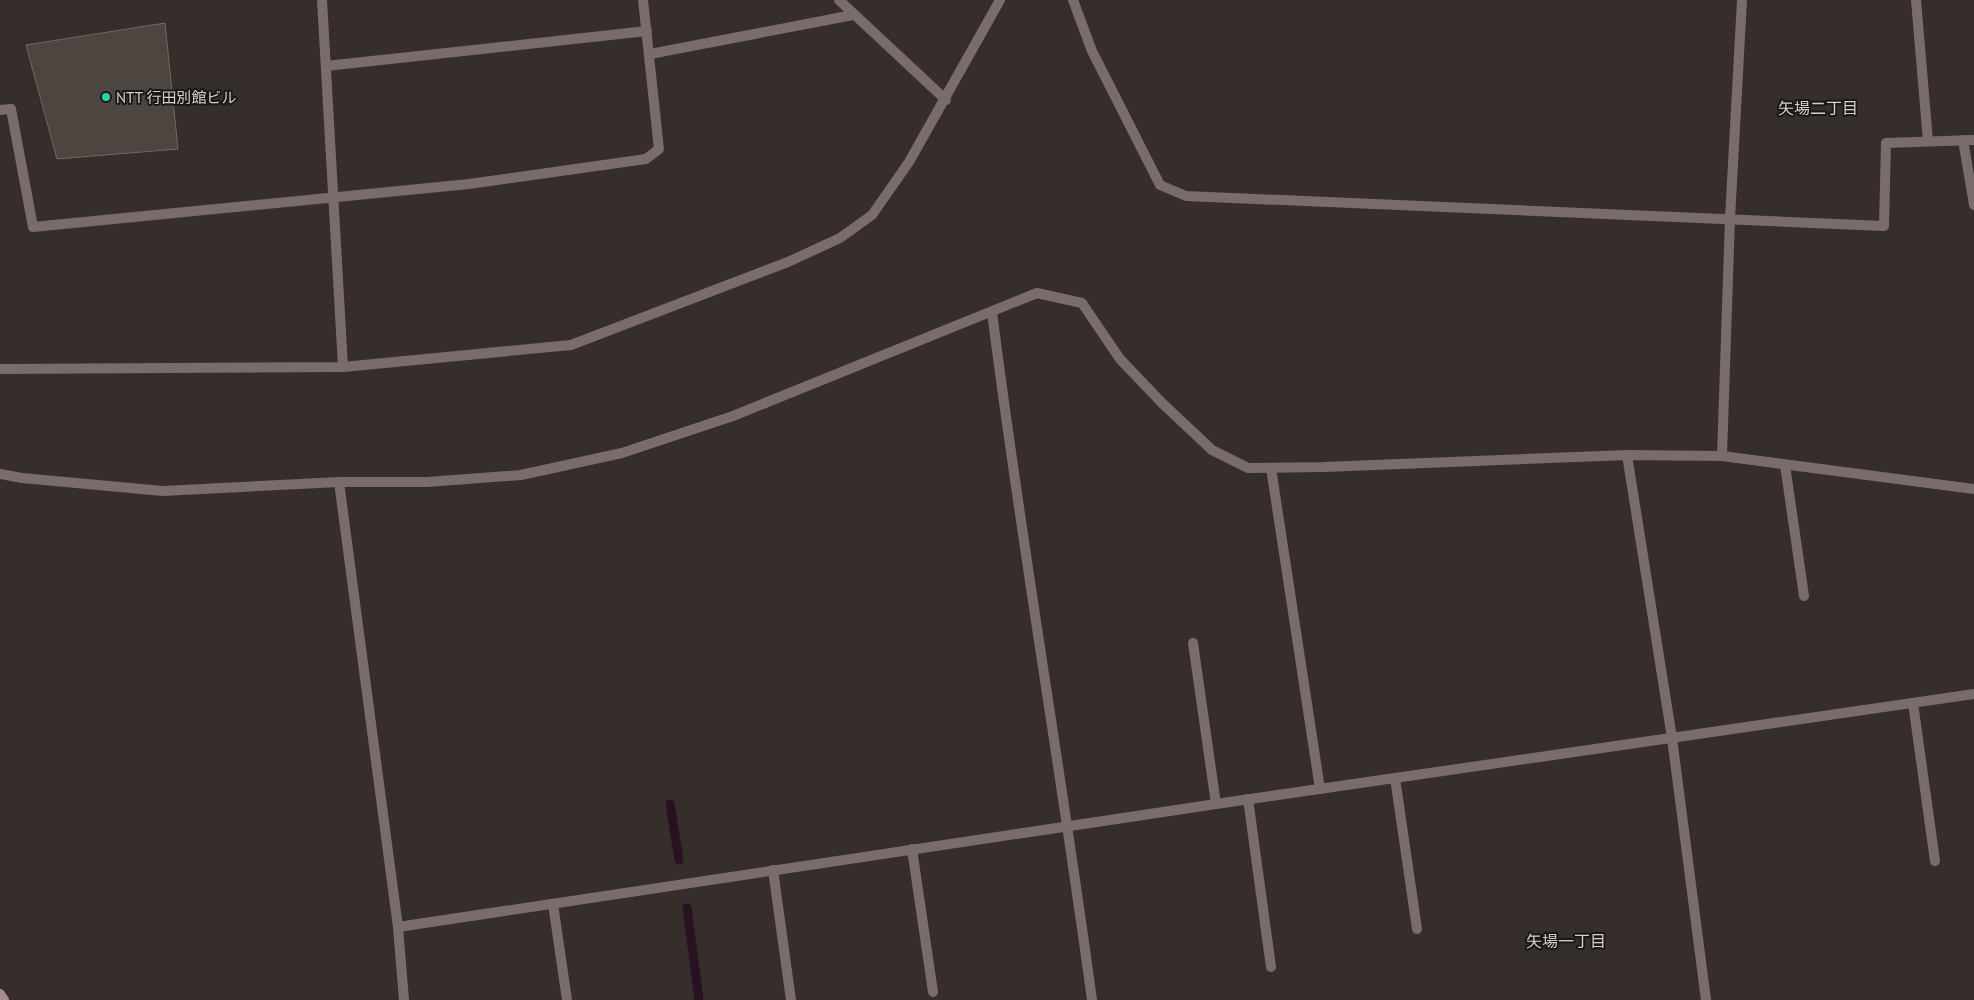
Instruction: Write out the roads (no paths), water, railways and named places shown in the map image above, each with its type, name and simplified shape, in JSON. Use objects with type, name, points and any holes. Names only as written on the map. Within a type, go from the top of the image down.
[{"type":"main road","points":[[0,994],[4,1000]]},
{"type":"street","points":[[322,0],[342,367]]},
{"type":"street","points":[[0,110],[11,109],[33,227],[469,184],[646,159],[659,149],[643,0]]},
{"type":"street","points":[[839,0],[946,100]]},
{"type":"street","points":[[0,369],[342,367],[571,345],[788,262],[840,238],[872,215],[909,162],[946,100],[1000,0]]},
{"type":"street","points":[[1073,0],[1092,51],[1160,185],[1186,196],[1884,226],[1886,143],[1969,140],[1974,205]]},
{"type":"street","points":[[1722,456],[1730,218],[1742,0]]},
{"type":"street","points":[[1916,0],[1928,141]]},
{"type":"street","points":[[650,54],[853,15]]},
{"type":"street","points":[[326,66],[647,31]]},
{"type":"street","points":[[0,474],[22,478],[163,491],[339,482],[427,482],[521,475],[622,453],[733,416],[992,312],[1037,292],[1082,303],[1120,359],[1162,403],[1212,450],[1248,468],[1627,455],[1722,456],[1974,489]]},
{"type":"street","points":[[992,312],[1008,443],[1068,826],[1092,1000]]},
{"type":"street","points":[[1627,455],[1672,738],[1706,1000]]},
{"type":"street","points":[[1785,465],[1804,596]]},
{"type":"street","points":[[1271,468],[1320,789]]},
{"type":"street","points":[[339,482],[398,927],[404,1000]]},
{"type":"street","points":[[1193,643],[1216,804]]},
{"type":"street","points":[[398,927],[1248,799],[1974,694]]},
{"type":"street","points":[[1913,703],[1934,861]]},
{"type":"street","points":[[1395,778],[1416,929]]},
{"type":"street","points":[[1248,799],[1271,967]]},
{"type":"street","points":[[912,849],[933,992]]},
{"type":"street","points":[[773,870],[791,1000]]},
{"type":"street","points":[[553,904],[567,1000]]},
{"type":"waterway","points":[[670,804],[679,860]]},
{"type":"waterway","points":[[687,908],[699,1000]]},
{"type":"place","name":"NTT 行田別館ビル","points":[[106,97]]},
{"type":"district","name":"矢場二丁目","points":[[1818,108]]},
{"type":"district","name":"矢場一丁目","points":[[1566,941]]}]
